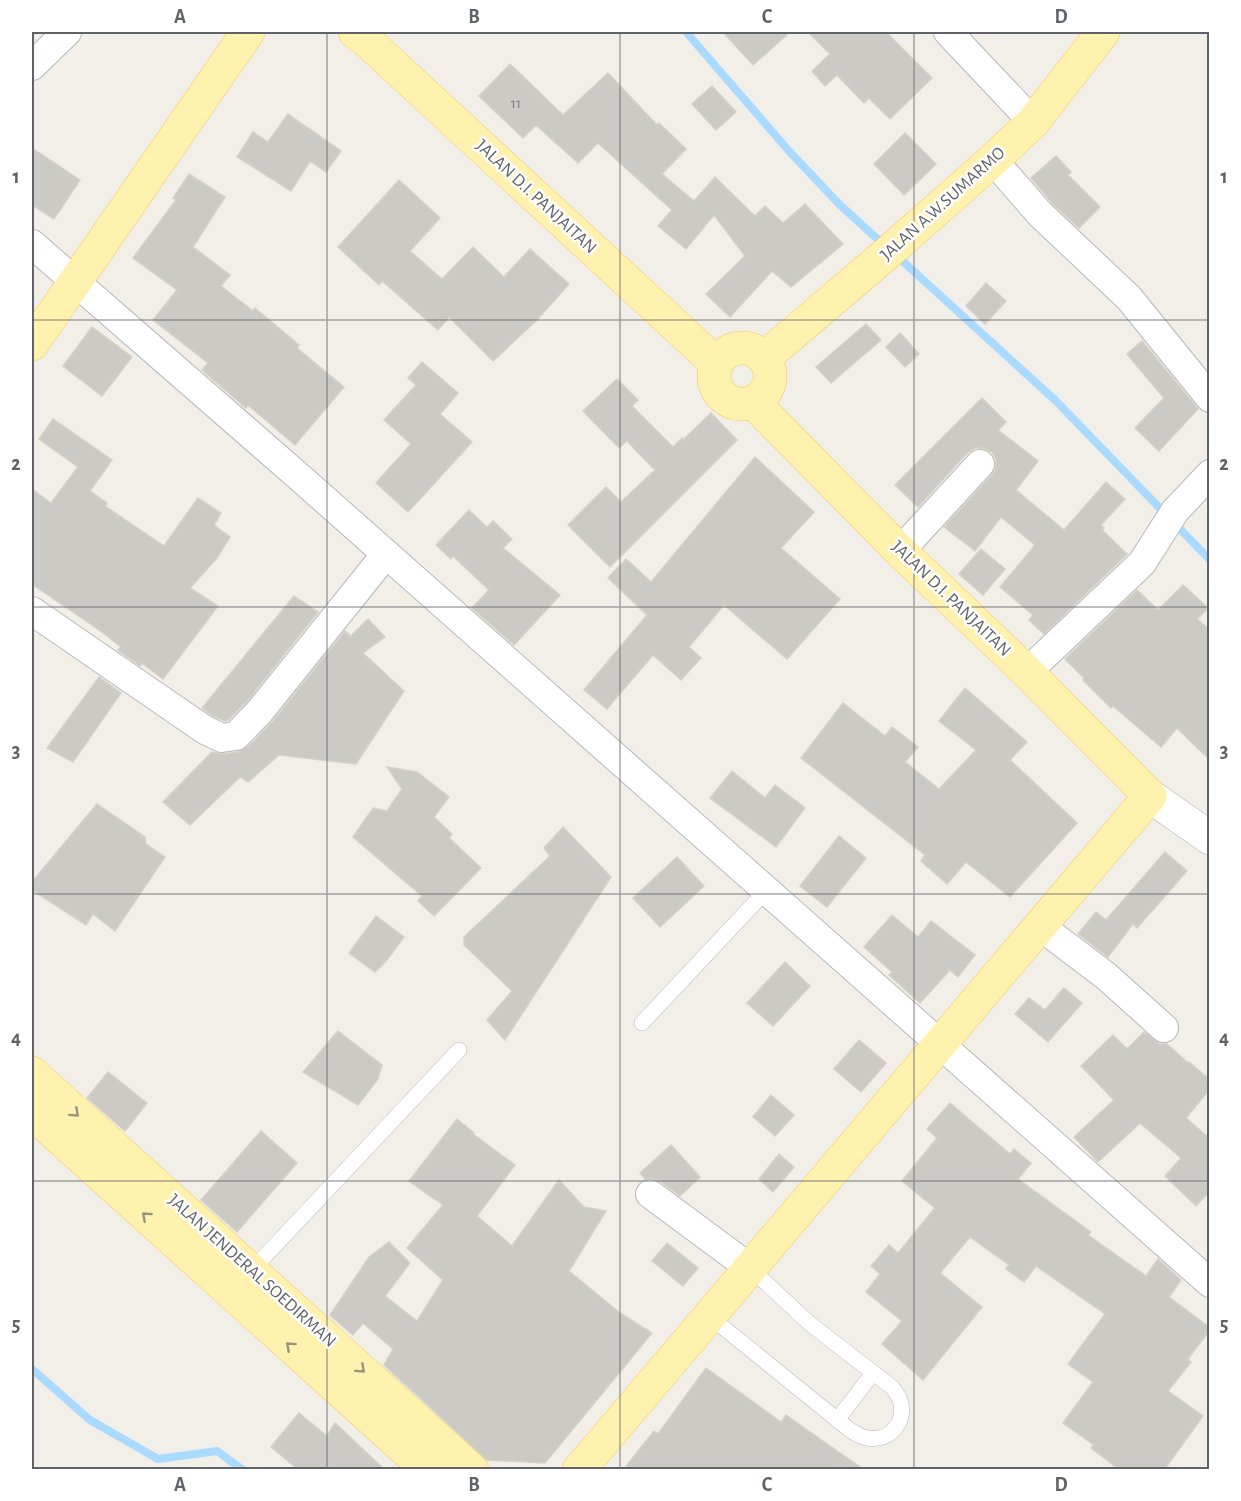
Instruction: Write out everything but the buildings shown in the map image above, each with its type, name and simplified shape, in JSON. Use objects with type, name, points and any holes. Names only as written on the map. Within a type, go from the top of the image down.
[{"type":"main road","points":[[32,344],[248,32]]},
{"type":"main road","name":"JALAN D.I. PANJAITAN","points":[[355,32],[367,40],[716,363]]},
{"type":"main road","name":"JALAN A.W.SUMARMO","points":[[764,357],[891,250],[1033,122],[1103,32]]},
{"type":"main road","points":[[738,347],[752,349],[764,357],[770,369],[770,382],[764,394],[753,402],[734,403],[725,399],[714,382],[713,373],[716,363],[725,352],[738,347]]},
{"type":"main road","name":"JALAN D.I. PANJAITAN","points":[[753,402],[900,551],[1027,672],[1150,796]]},
{"type":"main road","points":[[579,1470],[1150,796]]},
{"type":"main road","name":"JALAN JENDERAL SOEDIRMAN","points":[[32,1074],[472,1470]]},
{"type":"main road","name":"JALAN JENDERAL SOEDIRMAN","points":[[32,1113],[428,1470]]},
{"type":"street","points":[[32,66],[68,32]]},
{"type":"street","points":[[948,32],[1033,122]]},
{"type":"street","points":[[993,160],[1040,214],[1129,298],[1209,398]]},
{"type":"street","points":[[32,244],[386,554],[1209,1283]]},
{"type":"street","points":[[900,551],[980,465]]},
{"type":"street","points":[[1027,672],[1142,563],[1171,519],[1209,474]]},
{"type":"street","points":[[32,611],[205,730],[222,738],[230,738],[236,736],[260,711],[386,554]]},
{"type":"street","points":[[1150,796],[1209,838]]},
{"type":"street","points":[[1040,926],[1106,976],[1164,1029]]},
{"type":"street","points":[[650,1194],[750,1268]]},
{"type":"lane","points":[[642,1023],[766,891]]},
{"type":"lane","points":[[251,1271],[459,1050]]},
{"type":"lane","points":[[709,1316],[850,1430],[866,1438],[879,1438],[888,1435],[896,1428],[902,1413],[900,1398],[893,1388],[809,1323],[750,1268]]},
{"type":"lane","points":[[837,1420],[873,1373]]},
{"type":"waterway","points":[[686,32],[789,151],[839,204],[885,246]]},
{"type":"waterway","points":[[897,256],[1056,401],[1210,560]]},
{"type":"waterway","points":[[32,1369],[90,1420],[158,1459],[217,1451],[243,1470]]}]
